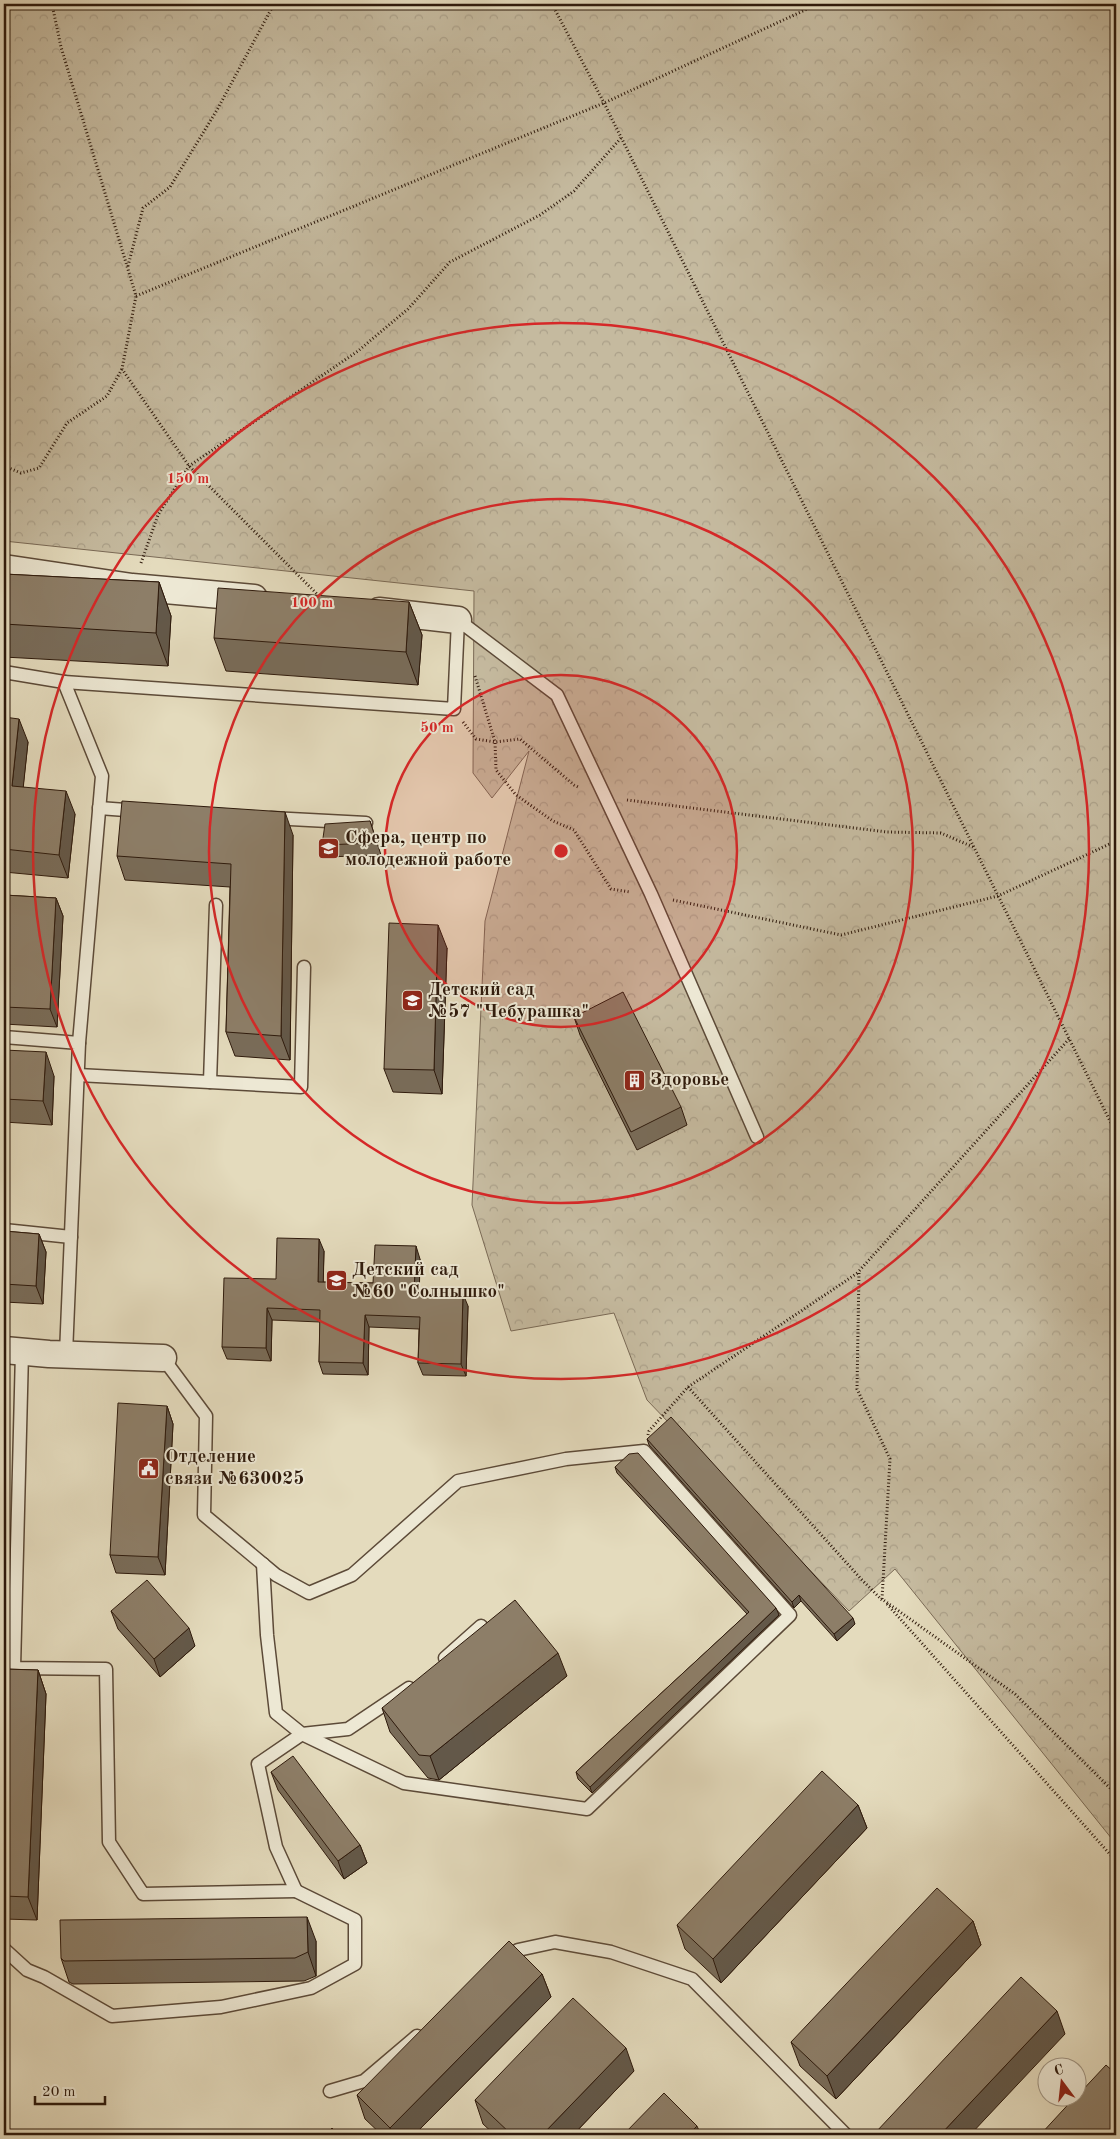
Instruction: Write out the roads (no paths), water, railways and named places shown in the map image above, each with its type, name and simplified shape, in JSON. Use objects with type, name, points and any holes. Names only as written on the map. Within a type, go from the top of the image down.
[{"type":"street","points":[[4,568],[132,587],[279,600]]},
{"type":"street","points":[[356,608],[458,620]]},
{"type":"street","points":[[13,1351],[163,1358]]},
{"type":"lane","points":[[4,672],[64,682],[454,709],[458,620]]},
{"type":"lane","points":[[458,620],[556,696],[650,894],[757,1137]]},
{"type":"lane","points":[[64,682],[102,776],[79,1043],[66,1354]]},
{"type":"lane","points":[[99,808],[148,811]]},
{"type":"lane","points":[[254,817],[370,823]]},
{"type":"lane","points":[[210,1082],[216,905]]},
{"type":"lane","points":[[78,1075],[301,1087],[304,967]]},
{"type":"lane","points":[[4,1037],[79,1043]]},
{"type":"lane","points":[[4,1230],[71,1237]]},
{"type":"lane","points":[[4,1949],[27,1970],[44,1977],[112,2016],[220,2007],[311,1988],[356,1964],[355,1920],[296,1891],[143,1894],[109,1842],[106,1669],[9,1667],[13,1351]]},
{"type":"lane","points":[[163,1358],[206,1416],[204,1515],[263,1564],[276,1575],[309,1592],[352,1574],[458,1481],[566,1458],[644,1451],[790,1615],[587,1809],[404,1783],[302,1734],[276,1713],[263,1564]]},
{"type":"lane","points":[[437,1665],[481,1626]]},
{"type":"lane","points":[[296,1891],[276,1847],[258,1764],[302,1734],[348,1729],[422,1678]]},
{"type":"lane","points":[[496,1969],[518,1950],[555,1942],[611,1952],[692,1979],[846,2135]]},
{"type":"lane","points":[[330,2091],[364,2082],[430,2025]]},
{"type":"place","name":"Сфера, центр по молодежной работе","points":[[329,849]]},
{"type":"place","name":"Детский сад №57 \"Чебурашка\"","points":[[412,1001]]},
{"type":"place","name":"Здоровье","points":[[634,1080]]},
{"type":"place","name":"Детский сад №60 \"Солнышко\"","points":[[336,1281]]},
{"type":"place","name":"Отделение связи №630025","points":[[149,1468]]}]
